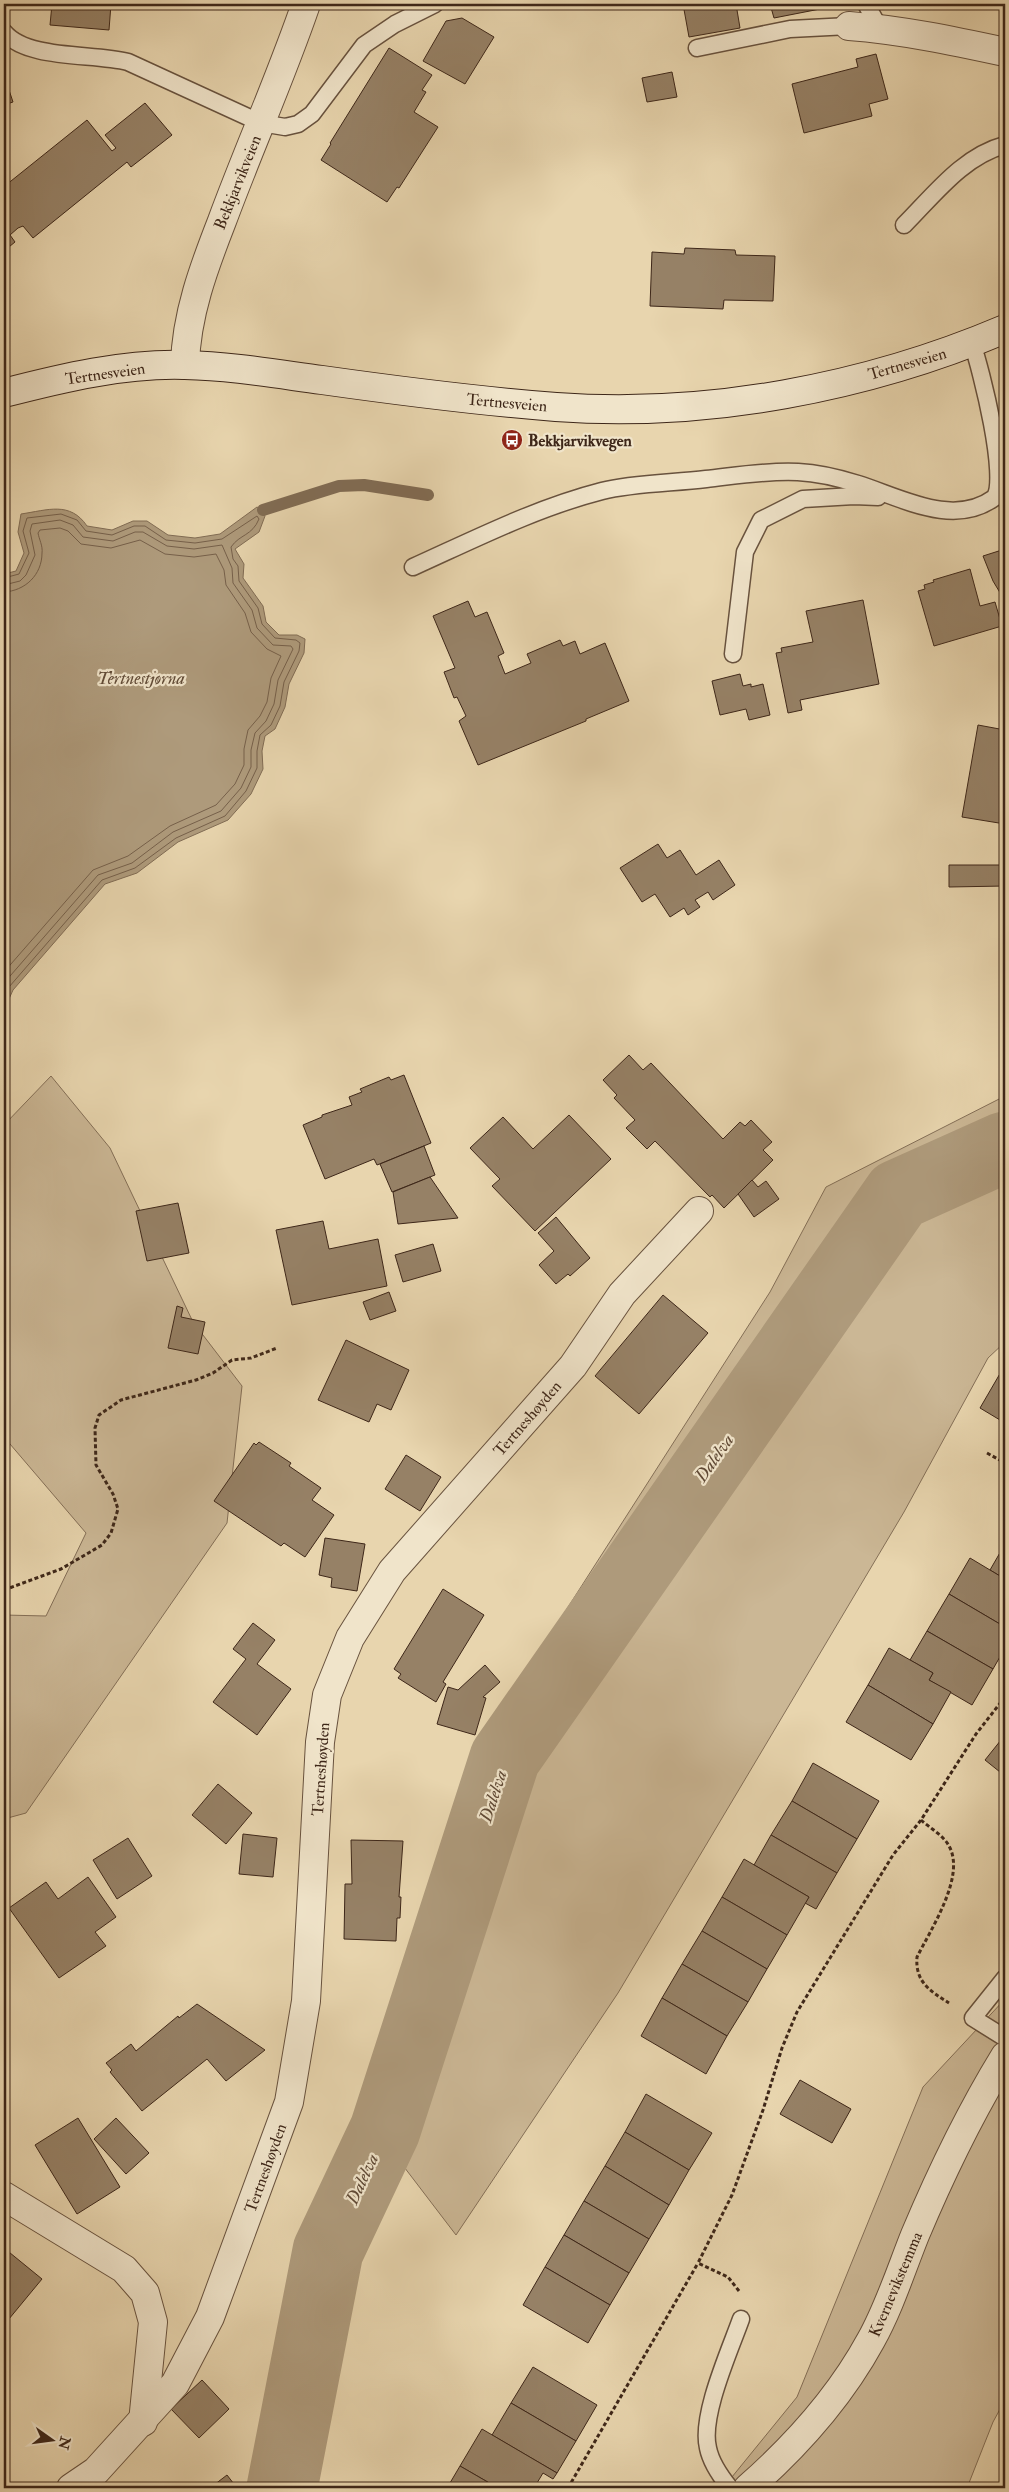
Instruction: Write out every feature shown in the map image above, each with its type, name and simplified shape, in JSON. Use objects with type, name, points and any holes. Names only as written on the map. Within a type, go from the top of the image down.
[{"type":"street","name":"Bekkjarvikveien","points":[[185,365],[185,342],[189,322],[207,260],[306,4]]},
{"type":"street","points":[[850,26],[880,28],[1005,52]]},
{"type":"street","name":"Tertnesveien","points":[[4,393],[46,382],[106,372],[146,366],[185,365],[244,370],[486,400],[606,409],[653,408],[716,404],[836,383],[972,343],[1005,330]]},
{"type":"street","name":"Tertneshøyden","points":[[71,2488],[96,2471],[175,2384],[210,2317],[289,2102],[306,2001],[320,1742],[327,1695],[350,1638],[392,1571],[573,1366],[622,1294],[699,1211]]},
{"type":"street","name":"Kvernevikstemma","points":[[748,2488],[807,2432],[846,2381],[872,2338],[952,2151],[981,2094],[1005,2056]]},
{"type":"street","points":[[4,2196],[124,2269],[145,2293],[153,2322],[142,2422]]},
{"type":"lane","points":[[4,32],[11,41],[24,48],[42,52],[107,57],[128,62],[261,123],[285,128],[298,124],[312,114],[364,45],[395,24],[435,4]]},
{"type":"lane","points":[[866,4],[880,28]]},
{"type":"lane","points":[[697,48],[790,29],[850,26]]},
{"type":"lane","points":[[904,225],[960,168],[990,149],[1005,145]]},
{"type":"lane","points":[[413,567],[532,513],[604,491],[727,477],[797,471],[830,476],[930,509],[953,511],[976,507],[996,498],[1002,485],[1002,463],[992,400],[972,343]]},
{"type":"lane","points":[[733,654],[745,552],[761,520],[803,499],[854,496],[902,499]]},
{"type":"lane","points":[[1005,1978],[973,2018],[1005,2038]]},
{"type":"lane","points":[[730,2488],[722,2479],[713,2461],[708,2448],[706,2432],[709,2414],[741,2319]]},
{"type":"path","points":[[4,1590],[61,1569],[102,1546],[111,1533],[118,1510],[113,1494],[96,1465],[95,1428],[99,1415],[121,1400],[196,1380],[213,1374],[232,1360],[251,1358],[277,1348]]},
{"type":"path","points":[[987,1453],[1005,1463]]},
{"type":"path","points":[[568,2488],[698,2263],[732,2195],[763,2110],[782,2048],[797,2012],[893,1855],[921,1820],[976,1734],[1005,1697]]},
{"type":"path","points":[[921,1820],[949,1845],[955,1859],[954,1875],[948,1892],[917,1957],[918,1975],[922,1984],[931,1992],[973,2018]]},
{"type":"path","points":[[698,2263],[728,2277],[736,2285],[742,2298],[741,2319]]},
{"type":"shaded area","points":[[51,1076],[110,1148],[193,1322],[242,1386],[227,1523],[26,1813],[4,1819],[4,1615],[46,1616],[86,1533],[4,1437],[4,1125]]},
{"type":"shaded area","points":[[1005,1096],[1005,1342],[988,1358],[904,1512],[618,1993],[456,2235],[369,2121],[428,1907],[520,1682],[770,1292],[826,1187]]},
{"type":"shaded area","points":[[1005,1999],[1005,2400],[993,2422],[967,2488],[723,2488],[797,2397],[923,2087]]},
{"type":"water","name":"Tertnestjørna","points":[[257,507],[263,510],[265,516],[259,532],[235,549],[244,564],[243,578],[263,606],[266,622],[279,635],[297,635],[305,639],[304,653],[289,684],[285,707],[275,729],[265,736],[262,751],[263,769],[251,794],[228,820],[178,842],[137,873],[105,884],[13,990],[4,1010],[4,574],[16,571],[24,553],[18,532],[21,514],[49,509],[66,510],[80,518],[87,526],[112,530],[133,521],[147,521],[168,535],[195,538],[220,534]]},
{"type":"building","points":[[52,4],[111,4],[109,30],[50,25]]},
{"type":"building","points":[[683,4],[736,4],[740,28],[689,37]]},
{"type":"building","points":[[770,4],[818,4],[820,9],[774,18]]},
{"type":"building","points":[[462,18],[494,37],[465,84],[423,61],[446,21]]},
{"type":"building","points":[[389,48],[432,75],[422,90],[426,92],[414,112],[438,127],[399,188],[397,187],[387,202],[321,160]]},
{"type":"building","points":[[876,54],[888,99],[869,104],[872,116],[804,133],[792,84],[858,67],[856,59]]},
{"type":"building","points":[[672,72],[677,97],[647,102],[642,78]]},
{"type":"building","points":[[4,75],[13,102],[4,105]]},
{"type":"building","points":[[145,103],[172,135],[131,167],[127,162],[33,238],[23,226],[18,228],[10,235],[15,242],[4,251],[4,190],[6,185],[87,120],[112,151],[116,148],[105,135]]},
{"type":"building","points":[[685,248],[735,250],[736,255],[775,256],[773,301],[724,300],[723,309],[650,306],[652,252],[684,254]]},
{"type":"building","points":[[1005,549],[1005,601],[993,581],[983,556]]},
{"type":"building","points":[[970,569],[980,606],[995,602],[1002,626],[934,646],[918,591],[925,589],[924,585],[934,582],[933,580]]},
{"type":"building","points":[[863,600],[879,684],[800,700],[802,710],[788,713],[776,653],[782,652],[781,648],[813,642],[806,611]]},
{"type":"building","points":[[468,601],[475,617],[487,612],[504,653],[498,656],[505,674],[531,663],[527,654],[560,640],[563,646],[575,641],[580,654],[605,643],[629,701],[586,719],[586,721],[478,765],[459,721],[466,716],[457,697],[454,698],[444,672],[455,668],[433,616]]},
{"type":"building","points":[[740,674],[743,686],[751,684],[751,687],[763,684],[770,715],[749,720],[746,709],[720,715],[712,681]]},
{"type":"building","points":[[978,725],[1005,730],[1005,824],[962,817]]},
{"type":"building","points":[[658,844],[667,858],[680,850],[696,875],[719,860],[735,885],[713,900],[708,892],[695,900],[700,907],[688,915],[684,908],[670,917],[655,894],[642,902],[620,868]]},
{"type":"building","points":[[949,865],[1005,865],[1005,886],[949,887]]},
{"type":"building","points":[[629,1055],[643,1070],[651,1063],[723,1139],[740,1122],[745,1126],[751,1120],[772,1142],[763,1150],[773,1160],[724,1208],[712,1195],[710,1197],[655,1141],[647,1149],[626,1128],[635,1120],[614,1098],[617,1095],[603,1080]]},
{"type":"building","points":[[404,1075],[431,1143],[377,1165],[374,1159],[325,1179],[303,1125],[322,1117],[322,1115],[352,1105],[349,1097],[362,1092],[360,1089],[389,1077],[391,1080]]},
{"type":"building","points":[[569,1115],[611,1159],[535,1231],[492,1186],[500,1179],[470,1148],[503,1117],[533,1149]]},
{"type":"building","points":[[424,1146],[435,1175],[392,1192],[380,1164]]},
{"type":"building","points":[[430,1177],[458,1218],[398,1224],[393,1192]]},
{"type":"building","points":[[752,1180],[758,1187],[766,1181],[779,1199],[754,1217],[738,1194]]},
{"type":"building","points":[[178,1203],[189,1253],[147,1261],[136,1211]]},
{"type":"building","points":[[556,1217],[590,1258],[570,1276],[568,1274],[556,1284],[539,1265],[554,1251],[538,1233]]},
{"type":"building","points":[[323,1221],[329,1249],[378,1239],[387,1286],[292,1305],[276,1230]]},
{"type":"building","points":[[433,1244],[441,1271],[403,1282],[395,1255]]},
{"type":"building","points":[[389,1292],[396,1311],[370,1320],[363,1302]]},
{"type":"building","points":[[663,1295],[708,1333],[639,1414],[595,1376]]},
{"type":"building","points":[[177,1306],[183,1308],[181,1317],[205,1322],[198,1354],[168,1348]]},
{"type":"building","points":[[346,1340],[409,1370],[391,1410],[377,1404],[369,1422],[318,1400]]},
{"type":"building","points":[[1005,1365],[1005,1423],[980,1408]]},
{"type":"building","points":[[259,1442],[291,1463],[289,1466],[321,1488],[312,1500],[334,1515],[305,1557],[284,1543],[281,1546],[214,1501],[254,1443],[256,1445]]},
{"type":"building","points":[[406,1455],[441,1477],[420,1511],[385,1489]]},
{"type":"building","points":[[325,1538],[365,1544],[357,1591],[331,1587],[332,1578],[319,1575]]},
{"type":"building","points":[[1005,1544],[1005,1579],[990,1570]]},
{"type":"building","points":[[970,1558],[1005,1579],[1005,1627],[949,1594]]},
{"type":"building","points":[[443,1589],[484,1615],[443,1682],[446,1684],[436,1702],[398,1678],[401,1674],[394,1669]]},
{"type":"building","points":[[949,1594],[1005,1627],[1005,1648],[993,1669],[927,1631]]},
{"type":"building","points":[[253,1623],[275,1640],[257,1664],[291,1689],[257,1735],[213,1702],[246,1659],[233,1649]]},
{"type":"building","points":[[927,1631],[993,1669],[972,1705],[929,1680],[933,1673],[910,1660]]},
{"type":"building","points":[[889,1648],[933,1673],[929,1680],[951,1692],[933,1724],[868,1685]]},
{"type":"building","points":[[485,1665],[500,1682],[483,1697],[486,1698],[475,1735],[437,1724],[448,1687],[458,1690]]},
{"type":"building","points":[[868,1685],[933,1724],[911,1760],[846,1722]]},
{"type":"building","points":[[1005,1735],[1005,1776],[985,1760]]},
{"type":"building","points":[[813,1763],[879,1801],[857,1839],[792,1801]]},
{"type":"building","points":[[218,1784],[252,1813],[226,1844],[192,1815]]},
{"type":"building","points":[[792,1801],[857,1839],[837,1873],[771,1835]]},
{"type":"building","points":[[243,1834],[277,1838],[273,1877],[239,1874]]},
{"type":"building","points":[[771,1835],[837,1873],[816,1909],[805,1903],[809,1897],[754,1865]]},
{"type":"building","points":[[128,1838],[152,1876],[117,1899],[93,1860]]},
{"type":"building","points":[[351,1840],[403,1841],[399,1897],[401,1897],[400,1918],[397,1918],[396,1941],[344,1939],[345,1884],[352,1884]]},
{"type":"building","points":[[744,1859],[809,1897],[787,1935],[722,1897]]},
{"type":"building","points":[[88,1877],[116,1917],[95,1932],[106,1946],[59,1978],[9,1908],[46,1882],[58,1899]]},
{"type":"building","points":[[722,1897],[787,1935],[767,1969],[702,1931]]},
{"type":"building","points":[[702,1931],[767,1969],[748,2002],[682,1964]]},
{"type":"building","points":[[682,1964],[748,2002],[727,2036],[662,1998]]},
{"type":"building","points":[[662,1998],[727,2036],[706,2074],[641,2036]]},
{"type":"building","points":[[197,2004],[265,2050],[226,2081],[207,2059],[142,2111],[110,2072],[112,2070],[106,2063],[131,2044],[136,2051],[178,2016],[179,2018]]},
{"type":"building","points":[[800,2080],[851,2109],[832,2143],[780,2114]]},
{"type":"building","points":[[646,2094],[712,2133],[689,2170],[625,2132]]},
{"type":"building","points":[[78,2118],[120,2187],[77,2214],[35,2145]]},
{"type":"building","points":[[116,2118],[149,2153],[126,2174],[94,2139]]},
{"type":"building","points":[[625,2132],[689,2170],[669,2205],[605,2166]]},
{"type":"building","points":[[605,2166],[669,2205],[649,2239],[584,2201]]},
{"type":"building","points":[[584,2201],[649,2239],[629,2273],[564,2235]]},
{"type":"building","points":[[564,2235],[629,2273],[610,2305],[545,2267]]},
{"type":"building","points":[[4,2248],[42,2279],[4,2325]]},
{"type":"building","points":[[545,2267],[610,2305],[588,2343],[523,2305]]},
{"type":"building","points":[[533,2367],[597,2405],[576,2441],[511,2403]]},
{"type":"building","points":[[202,2380],[229,2409],[199,2438],[171,2409]]},
{"type":"building","points":[[511,2403],[576,2441],[557,2473],[492,2435]]},
{"type":"building","points":[[482,2429],[557,2473],[553,2479],[543,2473],[534,2488],[498,2488],[460,2466]]},
{"type":"building","points":[[460,2466],[498,2488],[447,2488]]},
{"type":"building","points":[[227,2475],[237,2488],[210,2488]]},
{"type":"waterway","points":[[263,510],[339,486],[364,485],[428,495]]},
{"type":"waterway","name":"Dalelva","points":[[282,2488],[328,2251],[385,2130],[505,1758],[898,1195],[1005,1147]]},
{"type":"place","name":"Bekkjarvikvegen","points":[[512,440]]}]
